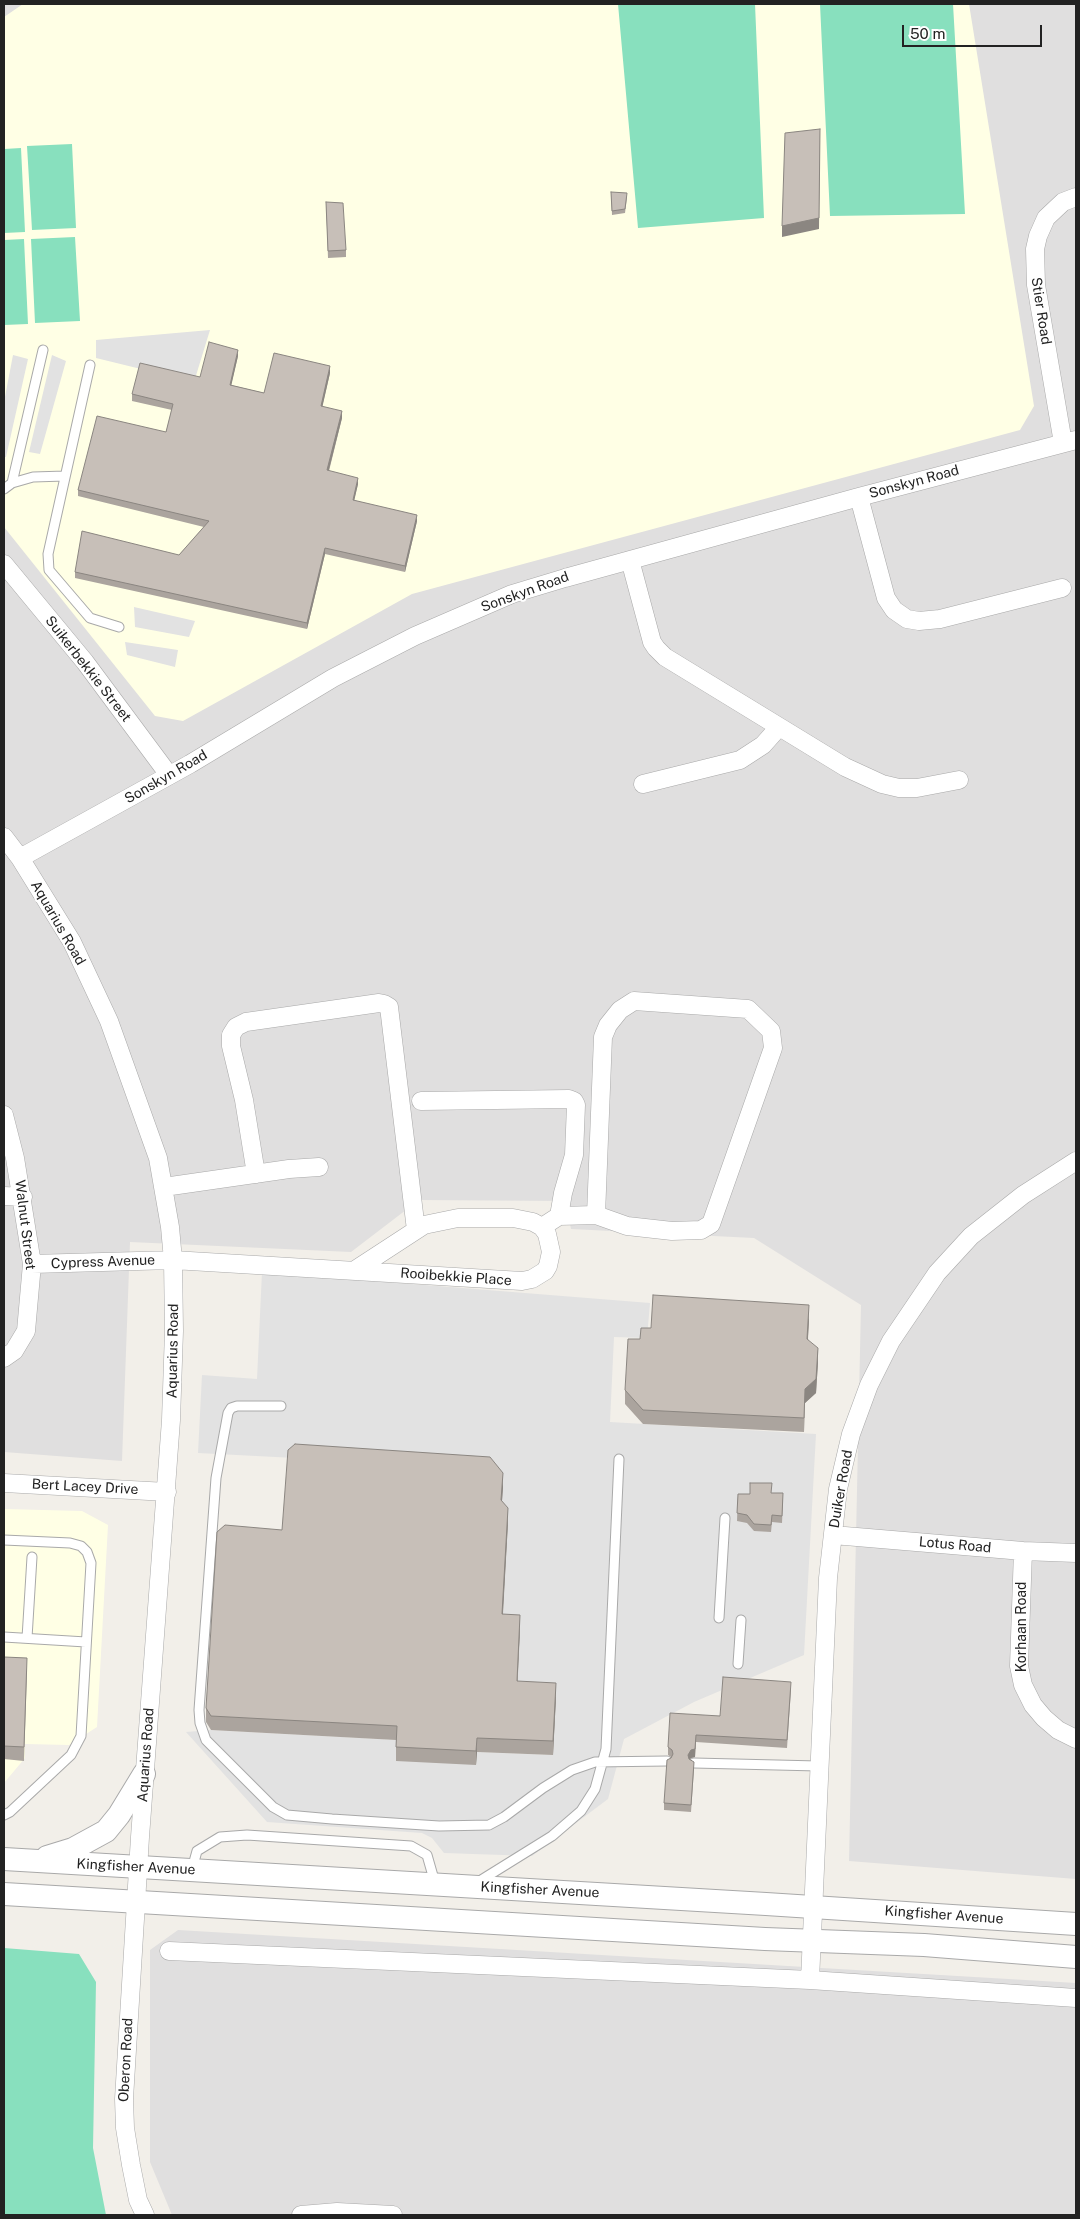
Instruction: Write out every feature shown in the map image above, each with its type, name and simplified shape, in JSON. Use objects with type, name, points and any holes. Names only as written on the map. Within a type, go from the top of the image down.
[{"type":"street","name":"Stier Road","points":[[1070,442],[1036,285],[1035,249],[1038,236],[1046,218],[1063,202],[1076,197]]},
{"type":"street","name":"Sonskyn Road","points":[[20,858],[170,775],[333,678],[415,636],[512,594],[859,497],[1070,442]]},
{"type":"street","points":[[859,497],[886,598],[894,610],[907,619],[919,621],[940,619],[1062,588]]},
{"type":"street","points":[[630,560],[656,648],[665,658],[845,767],[882,784],[899,788],[917,788],[959,780]]},
{"type":"street","name":"Suikerbekkie Street","points":[[4,564],[86,662],[170,775]]},
{"type":"street","points":[[643,784],[740,760],[763,745],[779,727]]},
{"type":"street","name":"Aquarius Road","points":[[4,837],[20,858],[72,942],[109,1021],[155,1149],[164,1187],[173,1260],[173,1351],[167,1492],[144,1774],[137,1902]]},
{"type":"street","points":[[355,1270],[424,1225],[443,1220],[522,1218],[542,1227],[559,1216],[596,1215],[627,1226],[672,1231],[701,1230],[711,1224],[774,1048],[771,1031],[748,1009],[634,1001],[620,1010],[608,1024],[603,1037],[596,1215]]},
{"type":"street","points":[[256,1174],[244,1100],[231,1046],[231,1035],[236,1028],[246,1022],[379,1002],[389,1007],[416,1230]]},
{"type":"street","points":[[421,1101],[569,1099],[574,1101],[576,1105],[574,1155],[563,1193],[559,1216]]},
{"type":"street","name":"Walnut Street","points":[[4,1115],[23,1197],[32,1264],[26,1331],[14,1351],[4,1358]]},
{"type":"street","name":"Duiker Road","points":[[810,1980],[818,1766],[828,1578],[838,1489],[851,1434],[868,1385],[891,1341],[937,1273],[971,1236],[1023,1195],[1076,1162]]},
{"type":"street","points":[[164,1187],[256,1174],[319,1168]]},
{"type":"street","points":[[4,1196],[23,1197]]},
{"type":"street","name":"Rooibekkie Place","points":[[173,1260],[510,1281],[532,1279],[545,1271],[550,1259],[549,1243],[542,1227]]},
{"type":"street","name":"Cypress Avenue","points":[[32,1264],[173,1260]]},
{"type":"street","name":"Bert Lacey Drive","points":[[4,1483],[167,1492]]},
{"type":"street","name":"Lotus Road","points":[[833,1535],[1023,1551],[1076,1553]]},
{"type":"street","name":"Korhaan Road","points":[[1023,1551],[1020,1666],[1023,1685],[1033,1705],[1044,1718],[1058,1730],[1076,1739]]},
{"type":"street","points":[[31,1861],[73,1849],[106,1831],[119,1815],[144,1774]]},
{"type":"street","name":"Kingfisher Avenue","points":[[4,1859],[1076,1924]]},
{"type":"street","points":[[4,1894],[811,1942],[924,1945],[1076,1957]]},
{"type":"street","name":"Oberon Road","points":[[137,1902],[124,2099],[125,2128],[131,2165],[138,2200],[145,2215]]},
{"type":"street","points":[[169,1951],[810,1980],[1076,1998]]},
{"type":"street","points":[[301,2215],[337,2212],[393,2215]]},
{"type":"lane","points":[[12,483],[43,350]]},
{"type":"lane","points":[[90,365],[48,554],[49,570],[90,618],[119,628]]},
{"type":"lane","points":[[4,489],[12,483],[33,477],[65,476]]},
{"type":"lane","points":[[281,1406],[237,1406],[231,1408],[228,1413],[216,1478],[200,1701],[200,1724],[206,1740],[273,1807],[287,1815],[438,1826],[489,1825],[504,1817],[558,1777],[572,1770],[604,1762],[667,1761]]},
{"type":"lane","points":[[471,1886],[552,1836],[576,1816],[589,1802],[595,1789],[604,1762],[606,1749],[619,1460]]},
{"type":"lane","points":[[719,1618],[725,1518]]},
{"type":"lane","points":[[4,1540],[70,1543],[81,1546],[87,1552],[91,1563],[80,1736],[71,1755],[10,1812],[4,1815]]},
{"type":"lane","points":[[27,1638],[32,1557]]},
{"type":"lane","points":[[738,1664],[741,1620]]},
{"type":"lane","points":[[4,1637],[86,1642]]},
{"type":"lane","points":[[694,1763],[818,1766]]},
{"type":"lane","points":[[192,1869],[197,1851],[220,1837],[247,1835],[411,1846],[427,1854],[435,1885]]},
{"type":"shaded area","points":[[4,4],[1076,4],[1076,1879],[849,1861],[861,1305],[754,1238],[571,1229],[565,1201],[419,1200],[351,1252],[130,1242],[122,1461],[4,1452]]},
{"type":"shaded area","points":[[23,4],[969,4],[1034,406],[1020,430],[412,594],[183,721],[155,716],[4,527],[4,17]]},
{"type":"shaded area","points":[[210,330],[194,382],[96,358],[96,340]]},
{"type":"shaded area","points":[[13,355],[28,359],[6,457],[4,457],[4,402]]},
{"type":"shaded area","points":[[52,355],[66,361],[40,454],[29,452]]},
{"type":"shaded area","points":[[134,607],[195,621],[189,637],[135,627]]},
{"type":"shaded area","points":[[125,642],[178,650],[175,667],[127,655]]},
{"type":"shaded area","points":[[262,1272],[650,1303],[647,1338],[614,1337],[610,1422],[816,1434],[804,1655],[694,1702],[624,1739],[608,1799],[532,1856],[444,1853],[432,1838],[422,1833],[267,1822],[186,1732],[211,1730],[397,1740],[476,1765],[477,1752],[553,1755],[556,1697],[517,1695],[520,1629],[502,1628],[508,1522],[295,1458],[198,1453],[202,1375],[257,1379]]},
{"type":"shaded area","points":[[4,1509],[82,1511],[108,1525],[97,1727],[69,1745],[25,1744],[25,1758],[4,1783]]},
{"type":"shaded area","points":[[178,1930],[1076,1983],[1076,2215],[172,2215],[150,2162],[150,1950]]},
{"type":"green space","points":[[618,4],[755,4],[764,218],[638,228]]},
{"type":"green space","points":[[820,4],[953,4],[965,214],[830,216]]},
{"type":"green space","points":[[72,144],[76,228],[32,230],[27,146]]},
{"type":"green space","points":[[21,148],[25,232],[4,233],[4,149]]},
{"type":"green space","points":[[75,237],[80,321],[35,323],[31,239]]},
{"type":"green space","points":[[24,239],[28,324],[4,325],[4,240]]},
{"type":"green space","points":[[4,1948],[79,1954],[96,1982],[93,2148],[106,2215],[4,2215]]},
{"type":"building","points":[[820,129],[819,218],[782,226],[785,133]]},
{"type":"building","points":[[611,192],[627,193],[625,209],[612,211]]},
{"type":"building","points":[[326,202],[343,203],[346,250],[328,251]]},
{"type":"building","points":[[209,342],[238,350],[230,385],[264,393],[274,353],[330,366],[321,406],[342,411],[327,470],[358,478],[353,500],[417,515],[405,566],[325,548],[307,623],[75,572],[82,531],[179,555],[209,521],[78,490],[97,416],[166,432],[173,404],[132,394],[140,363],[200,377]]},
{"type":"building","points":[[653,1295],[809,1305],[807,1339],[818,1348],[816,1379],[805,1389],[804,1418],[643,1410],[625,1390],[628,1339],[640,1339],[641,1328],[651,1328]]},
{"type":"building","points":[[295,1444],[490,1457],[503,1473],[501,1500],[508,1508],[502,1614],[520,1615],[517,1681],[556,1683],[553,1741],[477,1738],[476,1751],[396,1747],[397,1726],[211,1716],[206,1708],[217,1532],[225,1525],[282,1530],[288,1450]]},
{"type":"building","points":[[750,1483],[772,1483],[771,1493],[783,1493],[782,1516],[772,1515],[771,1525],[754,1524],[747,1515],[737,1513],[738,1494],[750,1494]]},
{"type":"building","points":[[4,1657],[27,1658],[24,1747],[4,1746]]},
{"type":"building","points":[[723,1677],[791,1682],[787,1740],[696,1735],[695,1749],[691,1750],[688,1755],[689,1759],[694,1762],[691,1805],[664,1803],[667,1760],[673,1754],[672,1750],[668,1747],[670,1713],[720,1716]]}]
